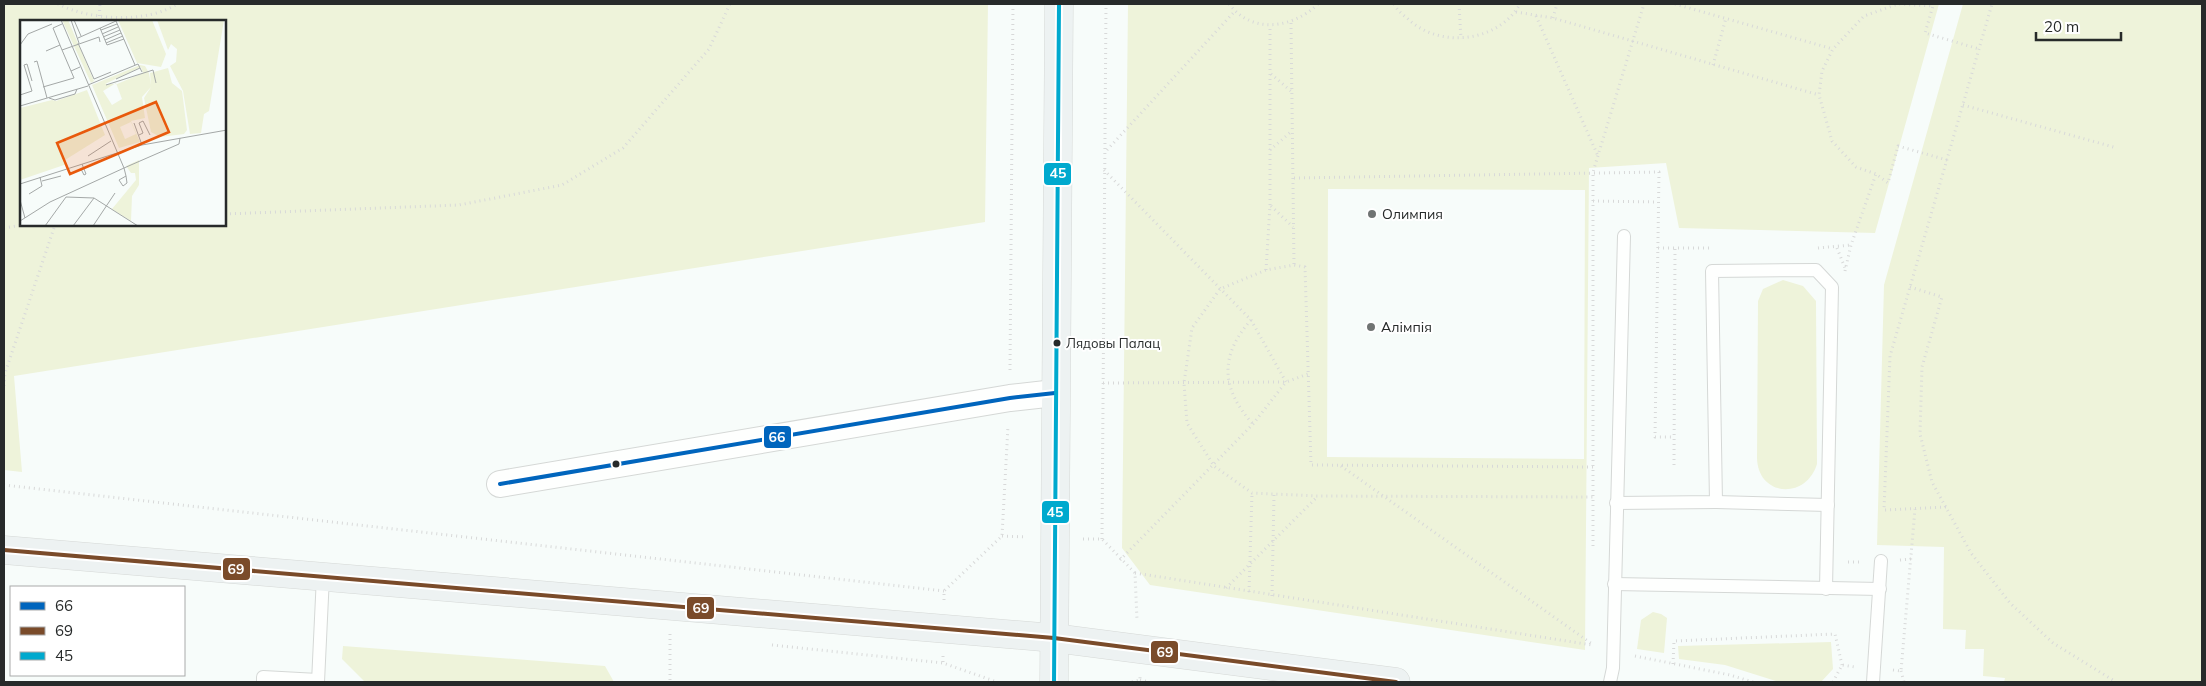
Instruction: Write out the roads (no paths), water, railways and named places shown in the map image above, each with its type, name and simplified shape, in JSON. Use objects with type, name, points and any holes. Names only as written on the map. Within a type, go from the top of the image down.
[{"type":"main road","points":[[1054,682],[1058,4]]},
{"type":"main road","points":[[4,550],[1054,638],[1396,682]]},
{"type":"street","points":[[500,484],[1010,398],[1055,393]]},
{"type":"lane","points":[[1610,682],[1613,668],[1624,236]]},
{"type":"lane","points":[[1716,502],[1712,271],[1816,270],[1832,287],[1826,588]]},
{"type":"lane","points":[[1616,503],[1828,504]]},
{"type":"lane","points":[[1872,682],[1881,561]]},
{"type":"lane","points":[[263,682],[263,677],[318,681],[323,576]]},
{"type":"lane","points":[[1614,584],[1880,589]]},
{"type":"place","name":"Олимпия","points":[[1372,214]]},
{"type":"place","name":"Алімпія","points":[[1371,327]]},
{"type":"place","name":"Лядовы Палац","points":[[1057,343]]}]
